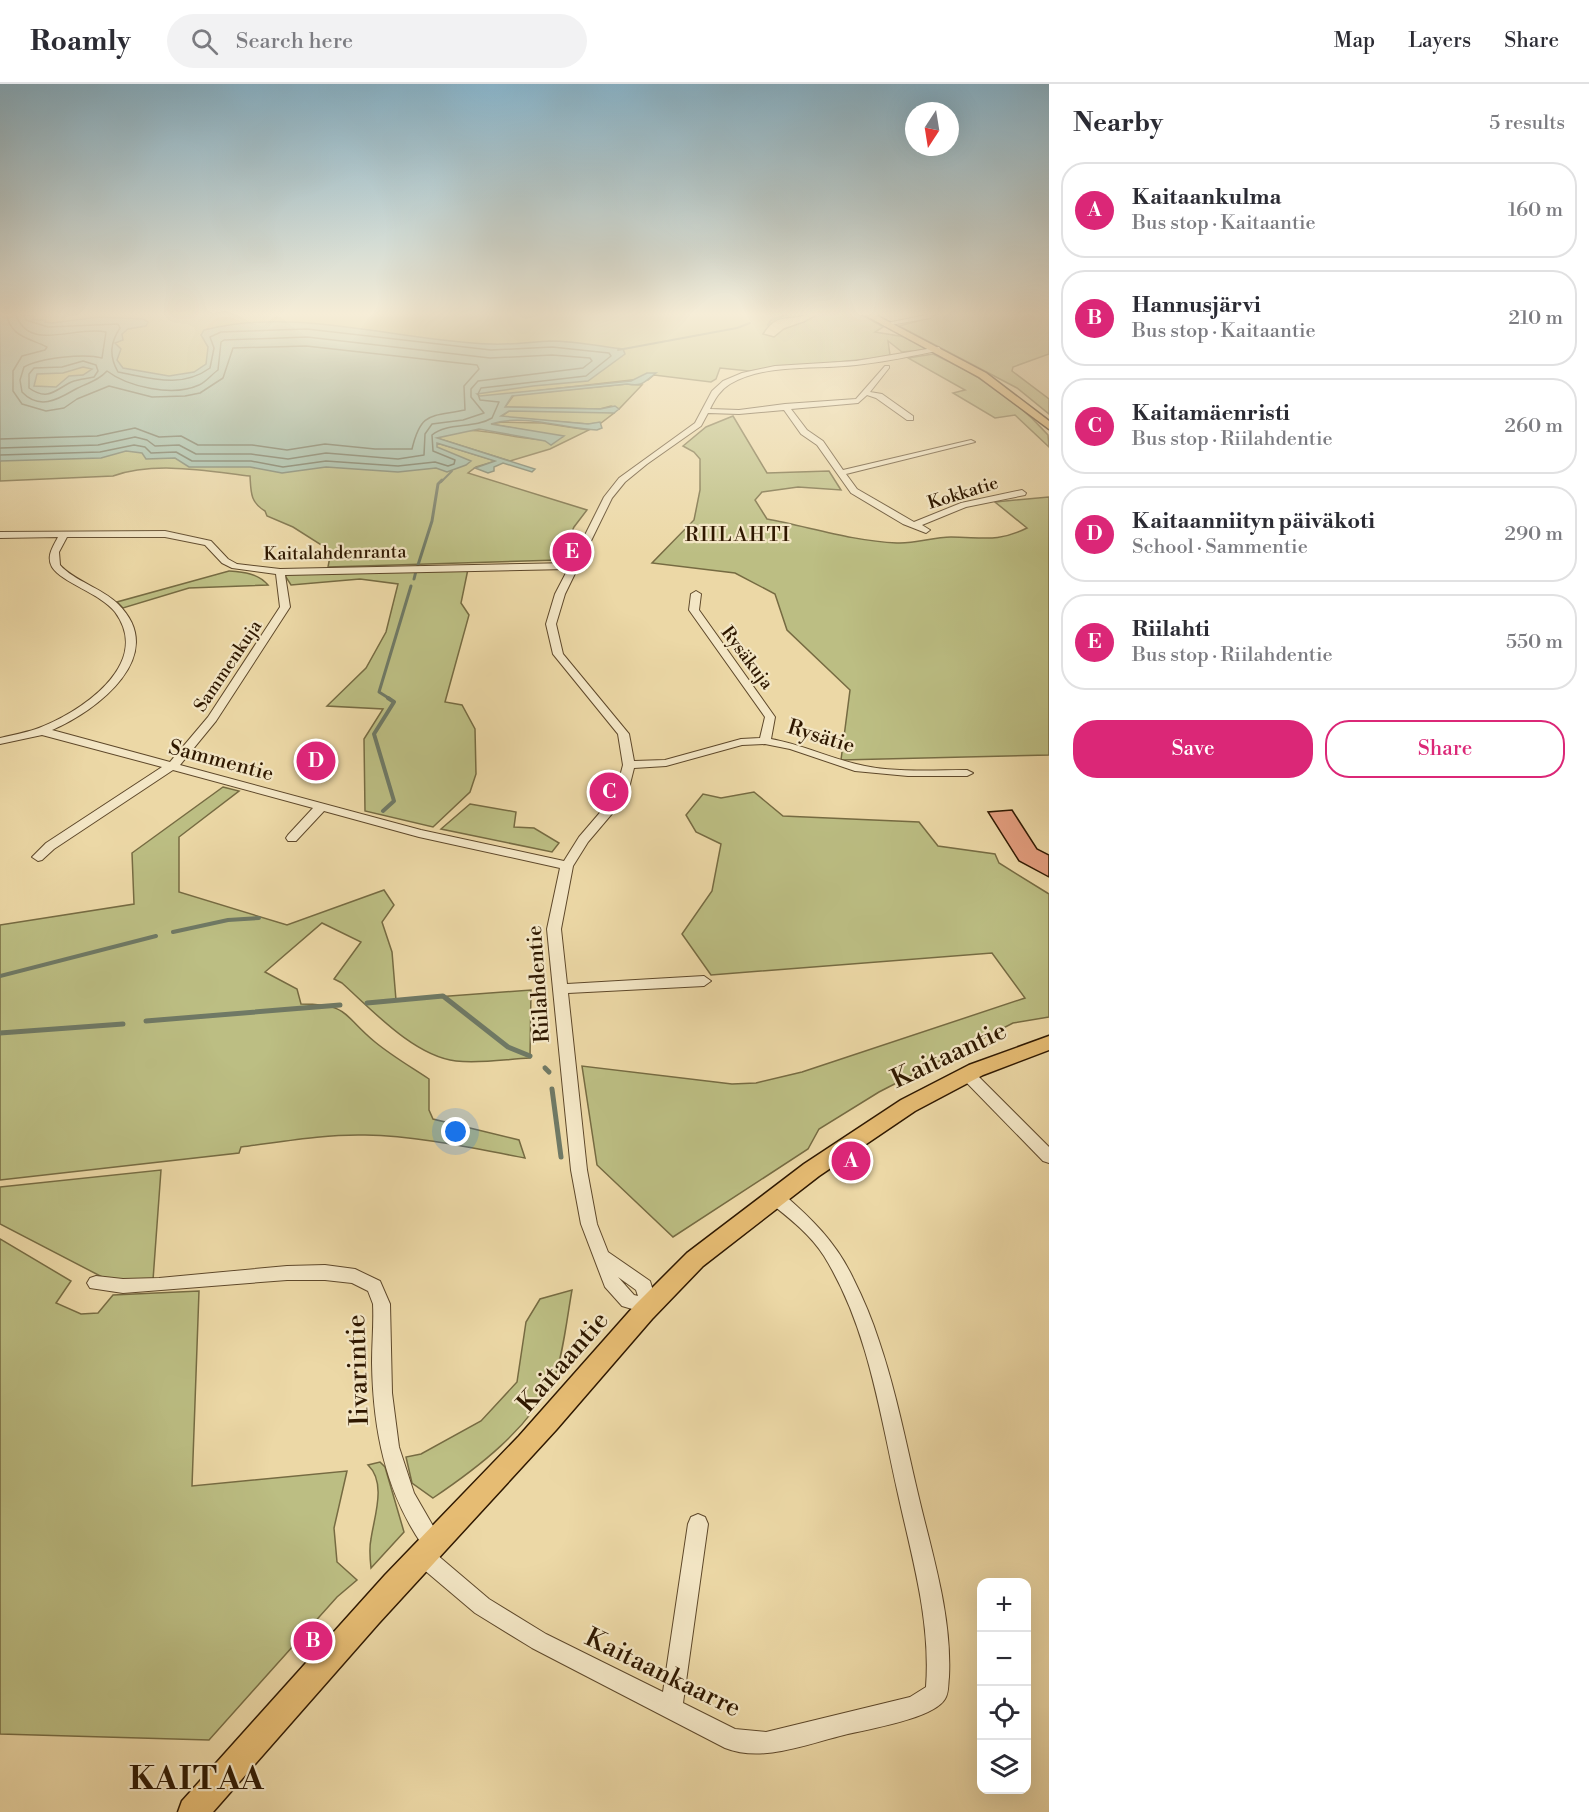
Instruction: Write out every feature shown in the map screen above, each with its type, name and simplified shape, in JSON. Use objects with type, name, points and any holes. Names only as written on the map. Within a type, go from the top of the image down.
[{"type":"main road","points":[[1008,393],[1049,426]]},
{"type":"main road","name":"Kaitaantie","points":[[193,1812],[542,1429],[649,1307],[721,1238],[820,1161],[884,1118],[968,1075],[1026,1049],[1049,1043]]},
{"type":"street","name":"Riilahdentie","points":[[649,1307],[628,1301],[620,1295],[611,1282],[590,1224],[579,1170],[554,929],[567,866],[583,840],[621,795],[627,781],[629,765],[623,734],[558,654],[551,624],[573,566],[608,497],[622,480],[698,424],[717,393]]},
{"type":"street","points":[[707,411],[738,412],[786,406],[851,403],[862,399],[867,393],[879,396],[910,418]]},
{"type":"street","points":[[786,406],[804,432],[820,442],[854,491],[926,530]]},
{"type":"street","points":[[841,473],[971,442]]},
{"type":"street","name":"Kokkatie","points":[[914,525],[964,505],[1022,493]]},
{"type":"street","name":"Kaitalahdenranta","points":[[2,537],[151,533],[186,537],[208,543],[225,561],[235,566],[280,572],[573,566]]},
{"type":"street","points":[[0,741],[41,731],[82,709],[110,688],[128,662],[132,643],[119,611],[59,570],[54,563],[53,555],[64,535]]},
{"type":"street","name":"Sammenkuja","points":[[38,857],[50,846],[170,767],[212,719],[281,616],[285,607],[285,596],[280,572]]},
{"type":"street","name":"Rysäkuja","points":[[696,594],[694,610],[770,717],[765,741]]},
{"type":"street","name":"Sammentie","points":[[41,731],[321,807],[478,847],[567,866]]},
{"type":"street","name":"Rysätie","points":[[629,765],[666,763],[731,744],[765,741],[792,746],[855,768],[908,773],[967,772]]},
{"type":"street","points":[[292,838],[321,807]]},
{"type":"street","points":[[560,989],[704,981]]},
{"type":"street","points":[[968,1075],[1049,1157]]},
{"type":"street","name":"Kaitaankaarre","points":[[429,1551],[482,1606],[529,1635],[733,1740],[766,1743],[914,1707],[937,1693],[938,1646],[922,1555],[891,1413],[872,1348],[830,1252],[806,1224],[775,1197]]},
{"type":"street","name":"Iivarintie","points":[[96,1283],[112,1287],[135,1287],[271,1274],[321,1273],[355,1276],[372,1284],[381,1299],[386,1441],[429,1551]]},
{"type":"street","points":[[672,1710],[698,1524]]},
{"type":"green space","points":[[37,393],[519,393],[507,394],[497,409],[43,402]]},
{"type":"green space","points":[[538,393],[635,393],[619,409],[611,406],[600,409],[505,407],[514,395]]},
{"type":"green space","points":[[953,393],[1001,393],[1048,435],[1049,447],[1015,415],[995,418]]},
{"type":"green space","points":[[1023,393],[1041,393],[1049,399],[1049,414]]},
{"type":"green space","points":[[509,411],[606,411],[614,413],[601,423],[588,424],[501,417]]},
{"type":"green space","points":[[733,416],[767,473],[829,471],[841,490],[798,487],[762,492],[755,500],[767,519],[880,542],[904,543],[951,537],[989,538],[1007,536],[1027,528],[995,502],[1049,497],[1049,755],[841,760],[850,690],[787,630],[775,594],[735,573],[652,563],[694,520],[700,490],[700,459],[694,452],[683,446],[706,427]]},
{"type":"green space","points":[[542,423],[589,430],[550,449],[510,461],[437,438],[452,432],[468,431],[484,431],[532,439],[563,437],[491,424]]},
{"type":"green space","points":[[64,426],[401,432],[496,461],[476,467],[468,473],[587,510],[574,527],[559,560],[328,567],[331,551],[293,527],[267,516],[265,511],[256,504],[251,492],[250,476],[163,468],[129,471],[113,476],[0,481],[0,461]]},
{"type":"green space","points":[[468,569],[461,603],[469,615],[445,702],[462,705],[475,729],[476,774],[470,792],[433,827],[365,811],[364,739],[383,709],[327,706],[366,668],[386,632],[398,584],[360,579],[291,585],[284,574]]},
{"type":"green space","points":[[229,571],[255,576],[268,585],[189,588],[123,608],[117,602]]},
{"type":"green space","points":[[223,787],[239,791],[179,837],[179,892],[287,925],[384,890],[394,905],[382,922],[392,952],[396,1000],[531,990],[530,1058],[465,1062],[440,1057],[409,1041],[342,983],[334,979],[361,942],[322,923],[265,972],[297,989],[301,1004],[329,1006],[344,1013],[381,1047],[429,1079],[429,1110],[433,1119],[519,1140],[525,1158],[425,1140],[350,1135],[241,1147],[239,1153],[0,1180],[0,925],[134,904],[132,853]]},
{"type":"green space","points":[[754,792],[783,816],[919,822],[938,846],[995,854],[999,863],[1049,894],[1049,1017],[1013,1023],[879,1092],[819,1129],[808,1149],[673,1237],[597,1165],[582,1066],[732,1084],[756,1083],[802,1072],[1025,998],[992,953],[711,975],[682,934],[712,891],[721,844],[696,832],[686,815],[703,794],[721,798]]},
{"type":"green space","points":[[470,804],[516,812],[514,827],[534,828],[559,843],[552,852],[441,829]]},
{"type":"green space","points":[[161,1170],[153,1280],[108,1280],[0,1224],[0,1187]]},
{"type":"green space","points":[[0,1239],[71,1281],[56,1303],[81,1314],[98,1313],[113,1295],[199,1291],[192,1486],[347,1471],[334,1528],[337,1562],[357,1580],[337,1597],[209,1740],[0,1734]]},
{"type":"green space","points":[[572,1290],[556,1372],[530,1415],[516,1431],[468,1474],[433,1498],[412,1483],[406,1457],[421,1454],[481,1421],[517,1382],[526,1322],[540,1299]]},
{"type":"green space","points":[[380,1462],[385,1467],[404,1532],[371,1568],[370,1546],[378,1491],[374,1472],[368,1465]]},
{"type":"water","points":[[0,393],[487,393],[477,394],[480,396],[544,393],[512,396],[505,407],[600,409],[615,406],[619,409],[614,413],[509,411],[501,416],[588,424],[600,422],[602,428],[597,430],[517,420],[491,424],[564,436],[551,445],[545,441],[479,429],[437,438],[535,469],[532,472],[503,463],[488,473],[475,468],[495,461],[437,443],[437,447],[471,461],[447,472],[436,468],[398,472],[326,467],[282,473],[250,467],[189,467],[175,458],[146,459],[142,453],[126,451],[101,458],[0,461]]},
{"type":"building","points":[[1012,810],[1037,849],[1049,855],[1049,877],[1019,861],[988,812]]},
{"type":"waterway","points":[[441,482],[452,471]]},
{"type":"waterway","points":[[418,565],[432,521],[438,484],[442,480]]},
{"type":"waterway","points":[[414,579],[416,571]]},
{"type":"waterway","points":[[390,699],[379,692],[411,586]]},
{"type":"waterway","points":[[383,811],[394,801],[374,734],[394,702],[388,698]]},
{"type":"waterway","points":[[173,932],[228,920],[259,918]]},
{"type":"waterway","points":[[0,976],[156,936]]},
{"type":"waterway","points":[[367,1003],[443,996],[508,1047],[530,1056]]},
{"type":"waterway","points":[[146,1021],[340,1005]]},
{"type":"waterway","points":[[0,1033],[123,1024]]},
{"type":"waterway","points":[[545,1068],[549,1072]]},
{"type":"waterway","points":[[552,1089],[561,1157]]},
{"type":"place","name":"Riilahti","points":[[572,552]]},
{"type":"place","name":"Kaitaanniityn päiväkoti","points":[[316,761]]},
{"type":"place","name":"Kaitamäenristi","points":[[609,792]]},
{"type":"place","name":"Kaitaankulma","points":[[851,1161]]},
{"type":"place","name":"Hannusjärvi","points":[[313,1641]]},
{"type":"district","name":"RIILAHTI","points":[[738,535]]},
{"type":"district","name":"KAITAA","points":[[197,1779]]}]
